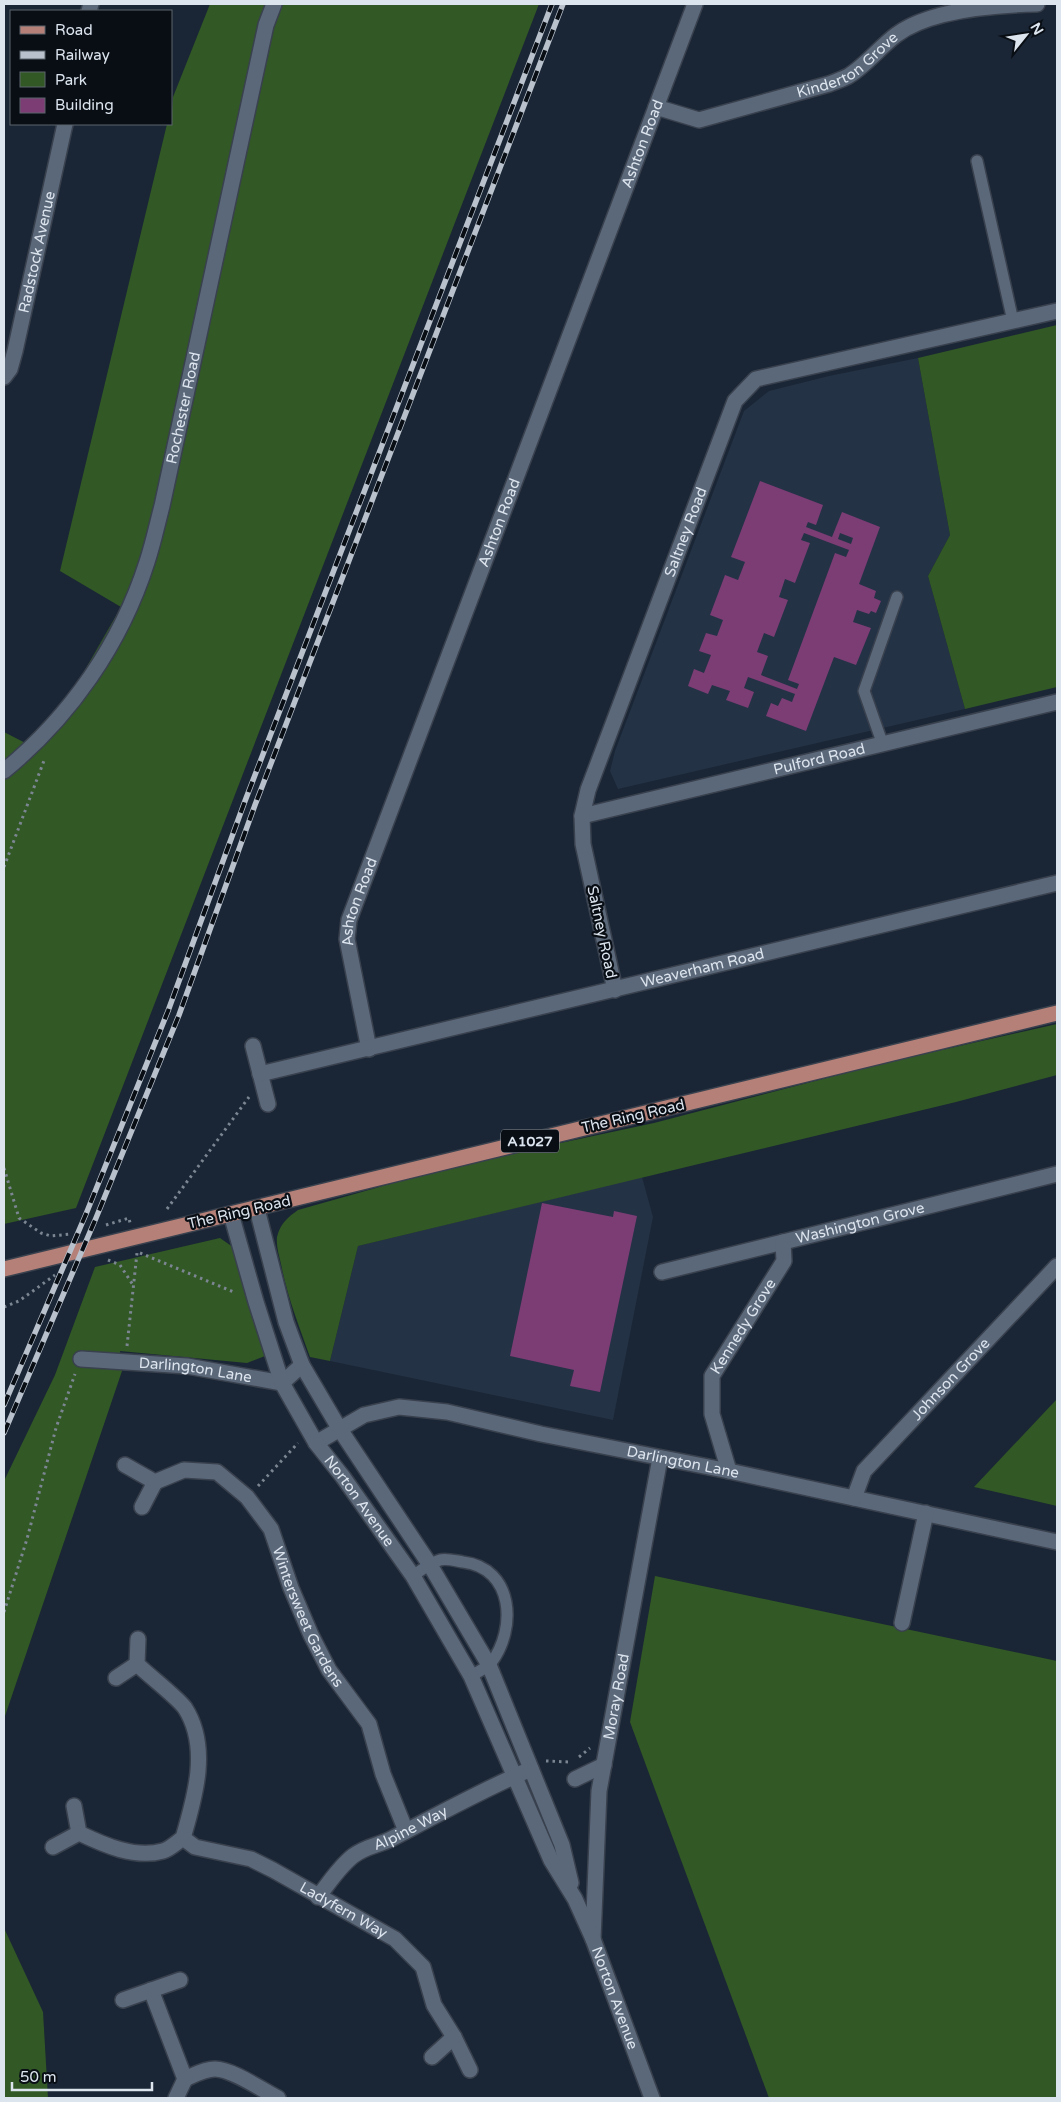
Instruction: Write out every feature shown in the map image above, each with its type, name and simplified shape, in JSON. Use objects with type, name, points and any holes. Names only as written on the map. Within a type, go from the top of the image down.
[{"type":"main road","name":"The Ring Road","points":[[4,1269],[1057,1014]]},
{"type":"street","name":"Rochester Road","points":[[4,771],[23,756],[59,719],[81,691],[126,614],[147,563],[162,506],[266,25],[274,4]]},
{"type":"street","name":"Ashton Road","points":[[369,1048],[347,939],[349,920],[695,4]]},
{"type":"street","name":"Kinderton Grove","points":[[656,107],[699,120],[829,84],[850,75],[897,34],[914,25],[948,14],[993,6],[1037,4]]},
{"type":"street","name":"Radstock Avenue","points":[[4,378],[10,369],[15,351],[65,125]]},
{"type":"street","name":"Saltney Road","points":[[615,990],[583,844],[582,816],[588,790],[735,401],[756,379],[1057,311]]},
{"type":"street","name":"Pulford Road","points":[[582,816],[1057,702]]},
{"type":"street","name":"Weaverham Road","points":[[261,1077],[369,1048],[1057,883]]},
{"type":"street","points":[[253,1046],[268,1104]]},
{"type":"street","name":"Washington Grove","points":[[662,1272],[1057,1174]]},
{"type":"street","name":"Norton Avenue","points":[[257,1209],[286,1322],[302,1365],[339,1428],[430,1565],[489,1665],[562,1845],[575,1899]]},
{"type":"street","name":"Norton Avenue","points":[[232,1214],[256,1302],[282,1383],[312,1438],[343,1477],[413,1576],[472,1676],[551,1860],[575,1899],[593,1939],[652,2098]]},
{"type":"street","name":"Kennedy Grove","points":[[729,1471],[712,1414],[712,1376],[784,1261],[783,1242]]},
{"type":"street","name":"Johnson Grove","points":[[854,1498],[864,1471],[1057,1266]]},
{"type":"street","name":"Darlington Lane","points":[[81,1360],[187,1366],[282,1383]]},
{"type":"street","points":[[282,1383],[302,1365]]},
{"type":"street","name":"Darlington Lane","points":[[312,1438],[339,1428],[364,1415],[398,1407],[447,1412],[541,1434],[729,1471],[1057,1542]]},
{"type":"street","name":"Moray Road","points":[[593,1939],[599,1791],[660,1458]]},
{"type":"street","points":[[126,1465],[155,1482],[142,1507]]},
{"type":"street","name":"Wintersweet Gardens","points":[[155,1482],[184,1470],[217,1472],[247,1497],[271,1529],[291,1588],[329,1670],[368,1724],[383,1774],[406,1831]]},
{"type":"street","points":[[902,1623],[926,1513]]},
{"type":"street","points":[[79,1833],[103,1844],[142,1854],[165,1850],[184,1838],[194,1801],[197,1777],[197,1734],[184,1707],[137,1664],[138,1639]]},
{"type":"street","points":[[116,1678],[137,1664]]},
{"type":"street","points":[[575,1779],[604,1765]]},
{"type":"street","points":[[516,1776],[531,1769]]},
{"type":"street","name":"Alpine Way","points":[[318,1897],[340,1868],[353,1856],[370,1845],[388,1840],[460,1802],[516,1776]]},
{"type":"street","points":[[74,1806],[79,1833]]},
{"type":"street","points":[[54,1847],[79,1833]]},
{"type":"street","name":"Ladyfern Way","points":[[184,1838],[195,1847],[251,1859],[395,1939],[422,1967],[434,2005],[454,2037],[470,2070]]},
{"type":"street","points":[[123,2000],[180,1980]]},
{"type":"street","points":[[152,1990],[185,2079]]},
{"type":"street","points":[[432,2056],[454,2037]]},
{"type":"street","points":[[176,2098],[185,2079],[214,2068],[226,2071],[278,2098]]},
{"type":"lane","points":[[977,160],[1012,321]]},
{"type":"lane","points":[[883,745],[864,691],[897,597]]},
{"type":"lane","points":[[413,1576],[442,1560],[473,1563],[497,1579],[506,1597],[507,1626],[500,1649],[489,1665],[472,1676]]},
{"type":"path","points":[[4,867],[46,756]]},
{"type":"path","points":[[167,1210],[261,1077]]},
{"type":"path","points":[[4,1168],[18,1218],[41,1233],[51,1236],[80,1232]]},
{"type":"path","points":[[104,1226],[129,1218],[137,1252],[125,1362]]},
{"type":"path","points":[[129,1254],[137,1252],[256,1302]]},
{"type":"path","points":[[114,1258],[106,1260],[120,1264],[133,1285]]},
{"type":"path","points":[[4,1307],[19,1301],[60,1273]]},
{"type":"path","points":[[4,1612],[27,1540],[56,1428],[74,1377]]},
{"type":"path","points":[[247,1497],[312,1438]]},
{"type":"path","points":[[531,1769],[543,1761],[572,1762],[594,1746],[607,1748]]},
{"type":"shaded area","points":[[918,358],[950,535],[928,576],[965,709],[618,789],[610,771],[615,751],[744,411],[769,391],[829,376]]},
{"type":"shaded area","points":[[642,1177],[653,1217],[613,1420],[330,1361],[358,1246]]},
{"type":"green space","points":[[210,4],[539,4],[76,1208],[4,1224],[4,732],[39,750],[121,607],[60,571],[167,125],[172,125],[173,97]]},
{"type":"green space","points":[[1057,325],[1057,687],[965,709],[928,576],[950,535],[918,358]]},
{"type":"green space","points":[[1057,1024],[1057,1075],[956,1102],[358,1246],[330,1361],[310,1357],[290,1299],[277,1244],[278,1232],[282,1225],[298,1210],[457,1165],[654,1123],[884,1063]]},
{"type":"green space","points":[[220,1238],[237,1250],[265,1356],[247,1363],[120,1351],[122,1371],[4,1719],[4,1481],[55,1375],[95,1267]]},
{"type":"green space","points":[[1057,1399],[1057,1506],[974,1487]]},
{"type":"green space","points":[[655,1576],[1057,1661],[1057,2098],[769,2098],[630,1722]]},
{"type":"green space","points":[[4,1928],[43,2012],[48,2098],[4,2098]]},
{"type":"building","points":[[760,481],[823,505],[816,525],[808,522],[806,527],[832,537],[842,512],[880,527],[859,584],[876,591],[874,598],[881,601],[876,613],[871,611],[869,614],[857,610],[853,622],[871,628],[856,665],[834,657],[806,731],[766,716],[771,703],[778,706],[782,698],[792,702],[795,694],[748,677],[744,688],[754,692],[748,708],[726,700],[730,691],[712,685],[708,694],[688,686],[694,669],[704,673],[711,655],[699,651],[706,633],[717,636],[723,620],[710,615],[725,575],[738,580],[745,562],[731,557]],"holes":[[[804,533],[849,550],[846,557],[835,553],[788,680],[799,684],[797,689],[761,675],[768,656],[757,652],[764,633],[774,637],[788,600],[779,597],[785,579],[795,583],[810,543],[801,540]],[[840,533],[853,538],[851,544],[838,539]]]},
{"type":"building","points":[[542,1203],[613,1217],[614,1211],[637,1216],[600,1392],[570,1386],[574,1370],[510,1356]]},
{"type":"railway","points":[[4,1405],[86,1214],[168,1011],[245,801],[552,4]]},
{"type":"railway","points":[[4,1433],[96,1218],[179,1015],[255,805],[563,4]]}]
